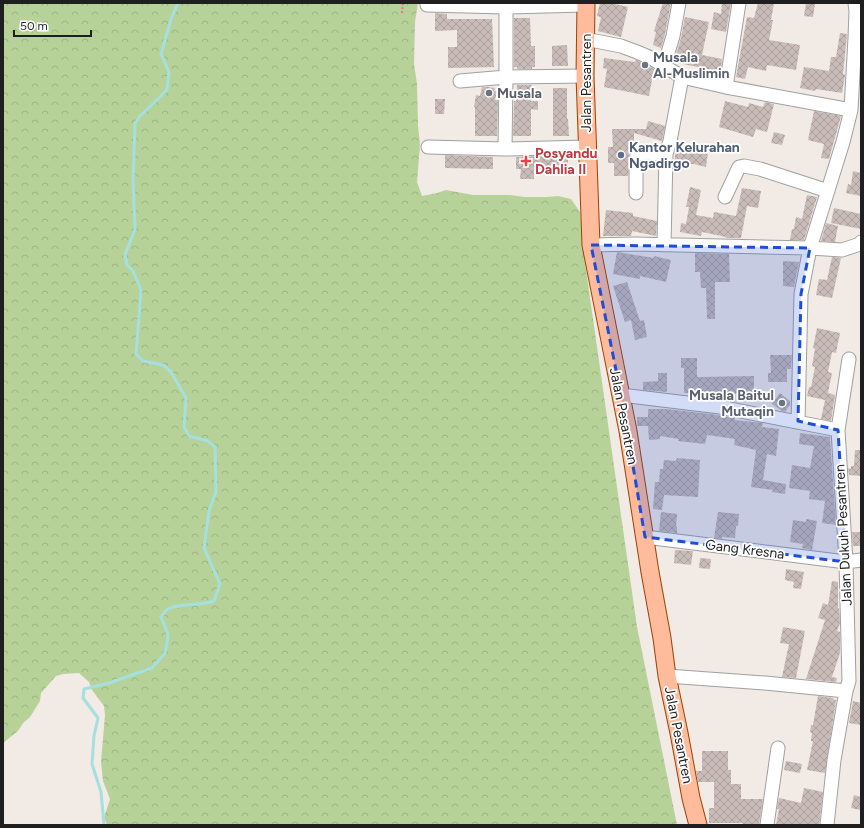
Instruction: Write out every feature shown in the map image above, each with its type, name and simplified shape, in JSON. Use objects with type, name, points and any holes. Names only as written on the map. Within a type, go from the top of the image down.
[{"type":"main road","name":"Jalan Pesantren","points":[[586,4],[585,76],[591,245],[628,431],[668,676],[691,798],[698,825]]},
{"type":"street","points":[[664,66],[673,36],[679,3]]},
{"type":"street","points":[[726,87],[739,3]]},
{"type":"street","points":[[798,421],[801,294],[810,248],[851,110],[855,38],[855,3]]},
{"type":"street","points":[[427,5],[506,7],[586,4]]},
{"type":"street","points":[[504,149],[506,7]]},
{"type":"street","points":[[586,39],[620,46],[637,52],[651,58],[682,77],[726,87],[851,110]]},
{"type":"street","points":[[460,81],[506,77],[585,76]]},
{"type":"street","points":[[664,245],[666,154],[670,141],[682,77]]},
{"type":"street","points":[[428,147],[504,149],[587,147]]},
{"type":"street","points":[[636,193],[637,155],[642,153],[666,154]]},
{"type":"street","points":[[725,197],[739,167],[744,166],[760,169],[828,191]]},
{"type":"street","points":[[591,245],[664,245],[842,250],[860,244],[861,242]]},
{"type":"street","name":"Jalan Dukuh Pesantren","points":[[826,825],[834,760],[852,686],[838,430],[849,359]]},
{"type":"street","points":[[621,395],[720,407],[838,430]]},
{"type":"street","name":"Gang Kresna","points":[[645,537],[846,562],[861,560]]},
{"type":"street","points":[[668,676],[765,683],[852,686]]},
{"type":"street","points":[[767,825],[778,748]]},
{"type":"path","points":[[402,13],[403,3]]},
{"type":"highlighted area","points":[[591,245],[810,248],[801,294],[798,421],[838,430],[846,562],[645,537],[621,395]]},
{"type":"green space","points":[[3,3],[418,3],[415,22],[414,64],[417,84],[420,145],[417,182],[422,196],[446,190],[473,195],[510,195],[524,197],[558,196],[571,199],[580,212],[584,256],[637,627],[677,825],[107,825],[104,817],[110,799],[103,781],[101,762],[105,715],[104,706],[92,690],[89,682],[79,673],[56,676],[41,693],[40,701],[30,717],[23,723],[18,731],[3,743]]},
{"type":"building","points":[[600,3],[611,3],[628,7],[621,37],[598,31],[601,17],[597,16]]},
{"type":"building","points":[[663,3],[671,3],[661,48],[653,45],[656,32],[654,31]]},
{"type":"building","points":[[722,3],[731,3],[726,32],[711,29],[714,12],[721,14]]},
{"type":"building","points":[[758,3],[774,3],[771,20],[773,20],[769,40],[800,45],[796,70],[767,65],[766,71],[748,67],[745,79],[736,77],[747,17],[754,18]]},
{"type":"building","points":[[806,3],[815,4],[813,17],[804,16]]},
{"type":"building","points":[[435,13],[447,14],[447,19],[492,19],[494,67],[448,68],[448,47],[457,47],[457,30],[435,31]]},
{"type":"building","points":[[685,17],[709,22],[702,55],[722,59],[720,76],[711,74],[712,70],[674,62]]},
{"type":"building","points":[[514,18],[530,18],[531,46],[535,46],[535,67],[532,67],[532,69],[517,69],[517,67],[514,67]]},
{"type":"building","points":[[840,33],[847,34],[843,74],[845,75],[842,93],[816,89],[815,91],[800,88],[804,67],[829,71],[831,57],[836,57]]},
{"type":"building","points":[[567,45],[568,66],[552,66],[552,46]]},
{"type":"building","points":[[604,58],[635,62],[636,60],[654,69],[649,96],[604,87],[607,69],[603,68]]},
{"type":"building","points":[[517,85],[532,85],[531,101],[538,101],[538,110],[531,109],[531,136],[513,136],[514,101],[516,101]]},
{"type":"building","points":[[482,87],[495,88],[494,91],[497,91],[495,100],[498,100],[497,136],[475,136],[474,107],[476,95],[480,96]]},
{"type":"building","points":[[553,88],[567,88],[567,119],[569,136],[553,136]]},
{"type":"building","points":[[435,99],[445,99],[444,114],[435,114]]},
{"type":"building","points":[[725,101],[748,107],[749,103],[763,107],[765,102],[774,104],[767,132],[756,129],[753,137],[719,127]]},
{"type":"building","points":[[814,111],[841,116],[829,159],[821,158],[824,144],[808,140]]},
{"type":"building","name":"Kantor Kelurahan Ngadirgo","points":[[648,121],[665,126],[662,141],[634,133],[634,147],[629,153],[628,176],[614,176],[614,163],[608,163],[608,147],[613,147],[612,129],[646,129]]},
{"type":"building","points":[[774,132],[785,135],[782,145],[771,143]]},
{"type":"building","points":[[693,149],[708,152],[706,167],[694,164],[674,164],[676,150]]},
{"type":"building","points":[[445,155],[493,157],[493,169],[445,168]]},
{"type":"building","points":[[568,155],[568,170],[534,169],[534,179],[520,179],[521,169],[516,169],[516,157]]},
{"type":"building","points":[[853,171],[861,173],[861,196],[846,193],[848,184],[851,185]]},
{"type":"building","points":[[690,187],[701,190],[696,215],[713,218],[714,212],[736,216],[742,188],[761,191],[758,208],[747,206],[741,238],[726,238],[702,232],[701,236],[680,232],[681,223],[686,224],[689,207],[686,207]]},
{"type":"building","points":[[807,195],[817,197],[804,240],[790,240],[796,217],[802,219]]},
{"type":"building","points":[[834,208],[861,214],[861,229],[831,223]]},
{"type":"building","points":[[606,210],[633,213],[633,216],[657,221],[656,236],[632,231],[631,236],[603,236]]},
{"type":"building","points":[[826,223],[838,226],[835,242],[821,241]]},
{"type":"building","points":[[617,252],[654,258],[654,256],[671,260],[666,282],[640,276],[640,279],[613,274]]},
{"type":"building","points":[[695,253],[729,254],[730,282],[715,282],[715,319],[707,319],[706,288],[701,288],[700,272],[695,272]]},
{"type":"building","points":[[832,257],[841,258],[832,298],[816,295],[819,279],[827,280]]},
{"type":"building","points":[[783,261],[799,262],[794,287],[783,286]]},
{"type":"building","points":[[627,282],[640,321],[644,320],[647,337],[635,340],[631,320],[625,322],[613,286]]},
{"type":"building","points":[[817,328],[840,333],[836,353],[832,352],[828,372],[832,373],[828,393],[835,395],[831,421],[821,419],[825,400],[807,396],[809,387],[811,387],[815,367],[812,366],[815,349],[813,348]]},
{"type":"building","points":[[770,355],[792,355],[791,369],[787,369],[787,382],[768,382],[768,373],[771,373]]},
{"type":"building","points":[[681,358],[697,358],[697,377],[754,376],[754,394],[684,393],[684,368],[681,368]]},
{"type":"building","points":[[658,373],[667,373],[667,392],[643,390],[643,382],[658,381]]},
{"type":"building","name":"Musala Baitul Mutaqin","points":[[780,393],[790,401],[790,405],[785,412],[772,404]]},
{"type":"building","points":[[648,409],[666,409],[711,414],[735,418],[735,420],[763,423],[762,427],[779,429],[776,456],[767,454],[763,480],[786,484],[785,494],[772,492],[773,490],[751,487],[756,450],[734,445],[735,439],[707,435],[705,444],[678,441],[679,439],[660,436],[660,439],[649,440],[648,426],[637,426],[637,417],[648,417]]},
{"type":"building","points":[[800,433],[830,437],[836,525],[822,523],[825,501],[809,499],[810,491],[789,488],[792,465],[810,468],[814,446],[799,444]]},
{"type":"building","points":[[855,450],[861,450],[861,476],[849,475],[848,468],[851,469],[851,466],[854,466]]},
{"type":"building","points":[[677,458],[700,460],[698,497],[664,495],[662,510],[653,509],[655,482],[659,482],[660,469],[663,469],[664,460],[676,461]]},
{"type":"building","points":[[661,512],[677,514],[677,533],[659,531]]},
{"type":"building","points":[[718,512],[739,514],[735,538],[714,538]]},
{"type":"building","points":[[806,519],[817,521],[812,550],[802,548],[803,544],[790,542],[793,520],[806,522]]},
{"type":"building","points":[[852,532],[861,532],[861,546],[853,546]]},
{"type":"building","points":[[675,550],[693,551],[691,565],[674,563]]},
{"type":"building","points":[[700,558],[711,559],[710,569],[699,568]]},
{"type":"building","points":[[786,569],[804,572],[801,589],[793,588],[794,582],[785,580]]},
{"type":"building","points":[[832,581],[838,582],[838,608],[840,623],[837,631],[840,632],[840,653],[832,677],[837,678],[836,682],[806,679],[825,620],[818,618],[823,603],[828,605]]},
{"type":"building","points":[[783,627],[805,631],[796,678],[782,677],[789,644],[780,643]]},
{"type":"building","points":[[818,696],[833,698],[836,700],[825,773],[807,770],[813,741],[811,741],[811,725],[813,725]]},
{"type":"building","points":[[853,701],[861,703],[861,725],[849,723]]},
{"type":"building","points":[[702,751],[728,751],[728,770],[731,770],[731,784],[741,784],[741,799],[763,799],[759,825],[743,825],[743,823],[709,823],[709,808],[714,808],[714,782],[698,782],[696,771],[702,771]]},
{"type":"building","points":[[786,761],[802,764],[800,773],[784,770]]},
{"type":"building","points":[[804,788],[823,792],[819,825],[776,825],[779,809],[777,809],[779,798],[801,803]]},
{"type":"building","points":[[854,795],[861,797],[861,810],[851,808]]},
{"type":"waterway","points":[[104,825],[101,792],[92,764],[94,736],[98,718],[83,698],[84,689],[109,683],[152,668],[165,653],[168,634],[161,617],[164,613],[172,607],[203,604],[214,601],[220,584],[204,548],[209,511],[216,492],[215,447],[208,441],[189,436],[184,427],[186,398],[171,372],[163,365],[143,361],[136,354],[141,290],[133,271],[127,265],[125,255],[135,229],[133,180],[135,124],[140,116],[167,90],[169,72],[161,54],[171,19],[178,3]]},
{"type":"place","name":"Musala Al-Muslimin","points":[[645,65]]},
{"type":"place","name":"Musala","points":[[489,93]]},
{"type":"place","name":"Kantor Kelurahan Ngadirgo","points":[[621,155]]},
{"type":"place","name":"Posyandu Dahlia II","points":[[526,161]]},
{"type":"place","name":"Musala Baitul Mutaqin","points":[[782,403]]}]
